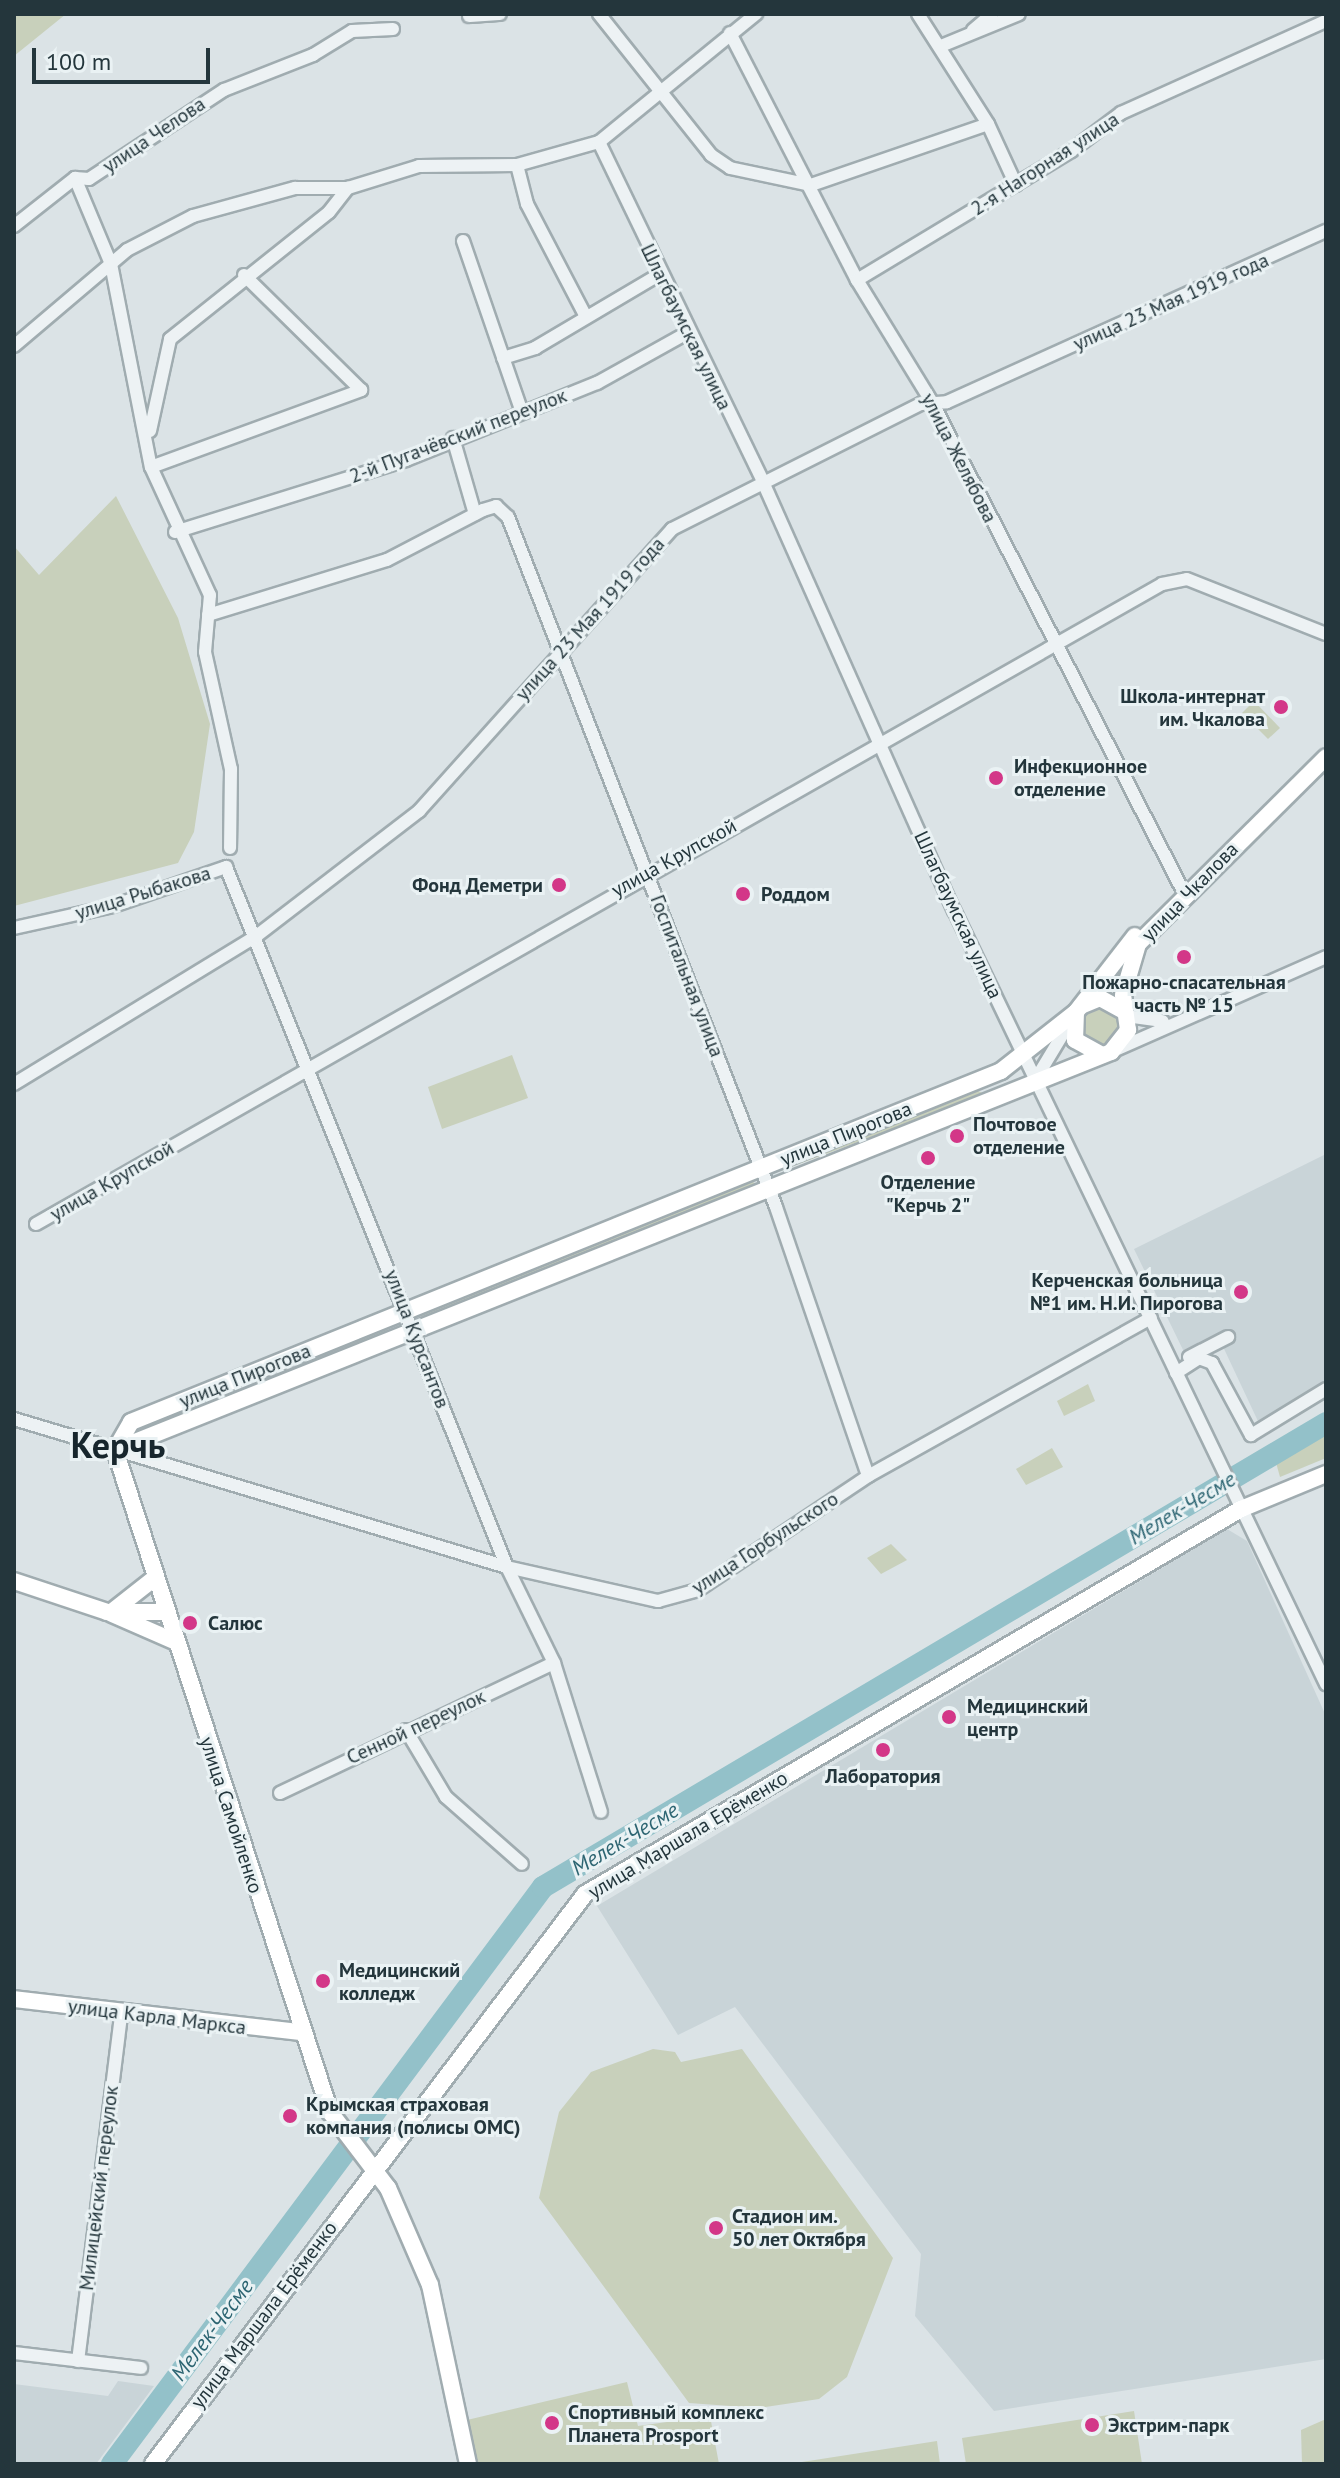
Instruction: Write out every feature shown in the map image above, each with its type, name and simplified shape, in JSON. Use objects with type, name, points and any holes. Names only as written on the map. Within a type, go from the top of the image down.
[{"type":"main road","name":"улица Чкалова","points":[[1078,1010],[1182,891],[1326,747]]},
{"type":"main road","name":"улица Чкалова","points":[[1182,891],[1326,757]]},
{"type":"main road","name":"улица Чкалова","points":[[1107,1054],[1125,1038],[1124,1013],[1136,941]]},
{"type":"main road","points":[[1107,1054],[1075,1040],[1078,1010],[1100,998],[1124,1013]]},
{"type":"main road","name":"улица Пирогова","points":[[115,1450],[131,1422],[1001,1071],[1078,1010]]},
{"type":"main road","name":"улица Пирогова","points":[[115,1450],[412,1327],[769,1187],[1037,1077],[1107,1054]]},
{"type":"main road","name":"улица Самойленко","points":[[115,1450],[301,2032],[341,2134],[362,2150],[374,2166],[399,2209],[428,2277],[468,2464]]},
{"type":"main road","name":"улица Маршала Ерёменко","points":[[153,2464],[374,2166],[585,1894],[1238,1503],[1326,1474]]},
{"type":"main road","points":[[107,1612],[134,1601],[156,1577]]},
{"type":"main road","points":[[14,1581],[107,1612],[176,1642]]},
{"type":"main road","points":[[107,1612],[166,1612]]},
{"type":"main road","name":"улица Карла Маркса","points":[[14,1999],[121,2015],[301,2032]]},
{"type":"street","points":[[469,16],[500,14]]},
{"type":"street","points":[[599,14],[665,90],[711,155],[730,168],[811,185],[988,124]]},
{"type":"street","points":[[14,346],[111,264],[193,216],[295,188],[348,188],[419,166],[517,165],[599,142],[756,14]]},
{"type":"street","points":[[918,14],[988,124],[1016,185]]},
{"type":"street","points":[[965,37],[992,14]]},
{"type":"street","points":[[941,46],[1019,14]]},
{"type":"street","name":"2-я Нагорная улица","points":[[857,280],[1016,185],[1121,113],[1326,21]]},
{"type":"street","name":"улица Челова","points":[[14,226],[75,178],[89,179],[224,90],[313,55],[352,31],[393,29]]},
{"type":"street","name":"улица Желябова","points":[[730,33],[811,185],[857,280],[933,404],[1053,645],[1182,891]]},
{"type":"street","name":"Шлагбаумская улица","points":[[599,142],[687,333],[763,482],[881,745],[1025,1053],[1326,1684]]},
{"type":"street","points":[[517,165],[527,204],[584,313]]},
{"type":"street","points":[[75,178],[111,264],[148,438],[151,467],[175,532],[210,595],[209,677],[231,769],[230,848]]},
{"type":"street","points":[[148,438],[170,339],[244,275],[329,212],[348,188]]},
{"type":"street","name":"улица 23 Мая 1919 года","points":[[14,1084],[255,937],[419,811],[560,649],[672,529],[763,482],[933,404],[1326,231]]},
{"type":"street","points":[[463,241],[522,412]]},
{"type":"street","points":[[503,358],[535,348],[584,313],[660,274]]},
{"type":"street","points":[[151,467],[361,390],[244,275]]},
{"type":"street","name":"2-й Пугачёвский переулок","points":[[175,532],[406,460],[453,438],[597,383],[687,333]]},
{"type":"street","points":[[208,615],[387,560],[475,514],[453,438]]},
{"type":"street","name":"Госпитальная улица","points":[[475,514],[496,506],[508,517],[762,1168],[868,1476]]},
{"type":"street","name":"улица Крупской","points":[[36,1224],[646,872],[881,745],[1162,584],[1187,579],[1326,634]]},
{"type":"street","name":"улица Курсантов","points":[[226,867],[310,1067],[507,1567],[554,1663],[601,1812]]},
{"type":"street","name":"улица Рыбакова","points":[[14,928],[113,906],[226,867]]},
{"type":"street","points":[[1107,1054],[1193,1012],[1326,957]]},
{"type":"street","points":[[1037,1077],[1078,1010]]},
{"type":"street","points":[[1124,1013],[1150,1024],[1193,1012]]},
{"type":"street","name":"улица Горбульского","points":[[14,1419],[507,1567],[658,1601],[698,1590],[868,1476],[1151,1318]]},
{"type":"street","points":[[1174,1369],[1228,1337]]},
{"type":"street","points":[[1198,1356],[1212,1363],[1251,1435],[1326,1389]]},
{"type":"street","name":"Сенной переулок","points":[[280,1793],[406,1730],[554,1663]]},
{"type":"street","points":[[406,1730],[446,1797],[522,1864]]},
{"type":"street","name":"Милицейский переулок","points":[[78,2361],[121,2015]]},
{"type":"street","points":[[14,2353],[141,2368]]},
{"type":"shaded area","name":"Керченская больница №1 им. Н.И. Пирогова","points":[[1326,1154],[1326,1394],[1264,1434],[1218,1336],[1185,1354],[1134,1249]]},
{"type":"shaded area","points":[[1227,1529],[1247,1541],[1326,1716],[1326,2359],[994,2411],[915,2316],[921,2254],[735,2007],[678,2035],[597,1906]]},
{"type":"shaded area","points":[[118,2381],[154,2386],[96,2464],[14,2464],[14,2384],[108,2396]]},
{"type":"green space","points":[[14,14],[66,14],[14,56]]},
{"type":"green space","points":[[116,496],[178,618],[210,724],[194,832],[178,863],[14,906],[14,546],[39,575]]},
{"type":"green space","points":[[1254,701],[1280,728],[1268,739],[1242,713]]},
{"type":"green space","points":[[1100,1008],[1113,1014],[1119,1027],[1113,1040],[1100,1046],[1087,1040],[1081,1027],[1087,1014]]},
{"type":"green space","points":[[512,1055],[528,1098],[442,1129],[428,1087]]},
{"type":"green space","points":[[978,1091],[985,1094],[770,1175],[774,1170]]},
{"type":"green space","points":[[750,1181],[760,1185],[422,1318],[423,1312]]},
{"type":"green space","points":[[382,1329],[392,1332],[133,1442],[124,1433]]},
{"type":"green space","points":[[1088,1384],[1095,1401],[1064,1416],[1057,1401]]},
{"type":"green space","points":[[1326,1429],[1326,1458],[1280,1477],[1275,1459]]},
{"type":"green space","points":[[1052,1448],[1063,1467],[1026,1485],[1016,1469]]},
{"type":"green space","points":[[891,1544],[907,1560],[881,1574],[867,1558]]},
{"type":"green space","name":"Стадион им. 50 лет Октября","points":[[653,2049],[675,2052],[681,2062],[742,2049],[893,2258],[847,2377],[819,2399],[758,2408],[689,2403],[539,2198],[559,2112],[591,2072]]},
{"type":"green space","name":"Спортивный комплекс Планета Prosport","points":[[627,2382],[638,2426],[710,2416],[719,2464],[478,2464],[467,2420]]},
{"type":"green space","name":"Экстрим-парк","points":[[1134,2411],[1142,2464],[966,2464],[962,2438]]},
{"type":"green space","points":[[1326,2419],[1326,2464],[1302,2464],[1301,2430]]},
{"type":"green space","points":[[937,2441],[940,2464],[789,2464]]},
{"type":"waterway","name":"Мелек-Чесме","points":[[112,2464],[543,1887],[1326,1423]]},
{"type":"place","name":"Школа-интернат им. Чкалова","points":[[1281,707]]},
{"type":"place","name":"Инфекционное отделение","points":[[996,778]]},
{"type":"place","name":"Фонд Деметри","points":[[559,885]]},
{"type":"place","name":"Роддом","points":[[743,894]]},
{"type":"place","name":"Пожарно-спасательная часть № 15","points":[[1184,957]]},
{"type":"place","name":"Почтовое отделение","points":[[957,1136]]},
{"type":"place","name":"Отделение \"Керчь 2\"","points":[[928,1158]]},
{"type":"place","name":"Керченская больница №1 им. Н.И. Пирогова","points":[[1241,1292]]},
{"type":"place","name":"Салюс","points":[[190,1623]]},
{"type":"place","name":"Медицинский центр","points":[[949,1717]]},
{"type":"place","name":"Лаборатория","points":[[883,1750]]},
{"type":"place","name":"Медицинский колледж","points":[[323,1981]]},
{"type":"place","name":"Крымская страховая компания (полисы ОМС)","points":[[290,2116]]},
{"type":"place","name":"Стадион им. 50 лет Октября","points":[[716,2228]]},
{"type":"place","name":"Спортивный комплекс Планета Prosport","points":[[552,2423]]},
{"type":"place","name":"Экстрим-парк","points":[[1092,2425]]},
{"type":"district","name":"Керчь","points":[[118,1445]]}]
